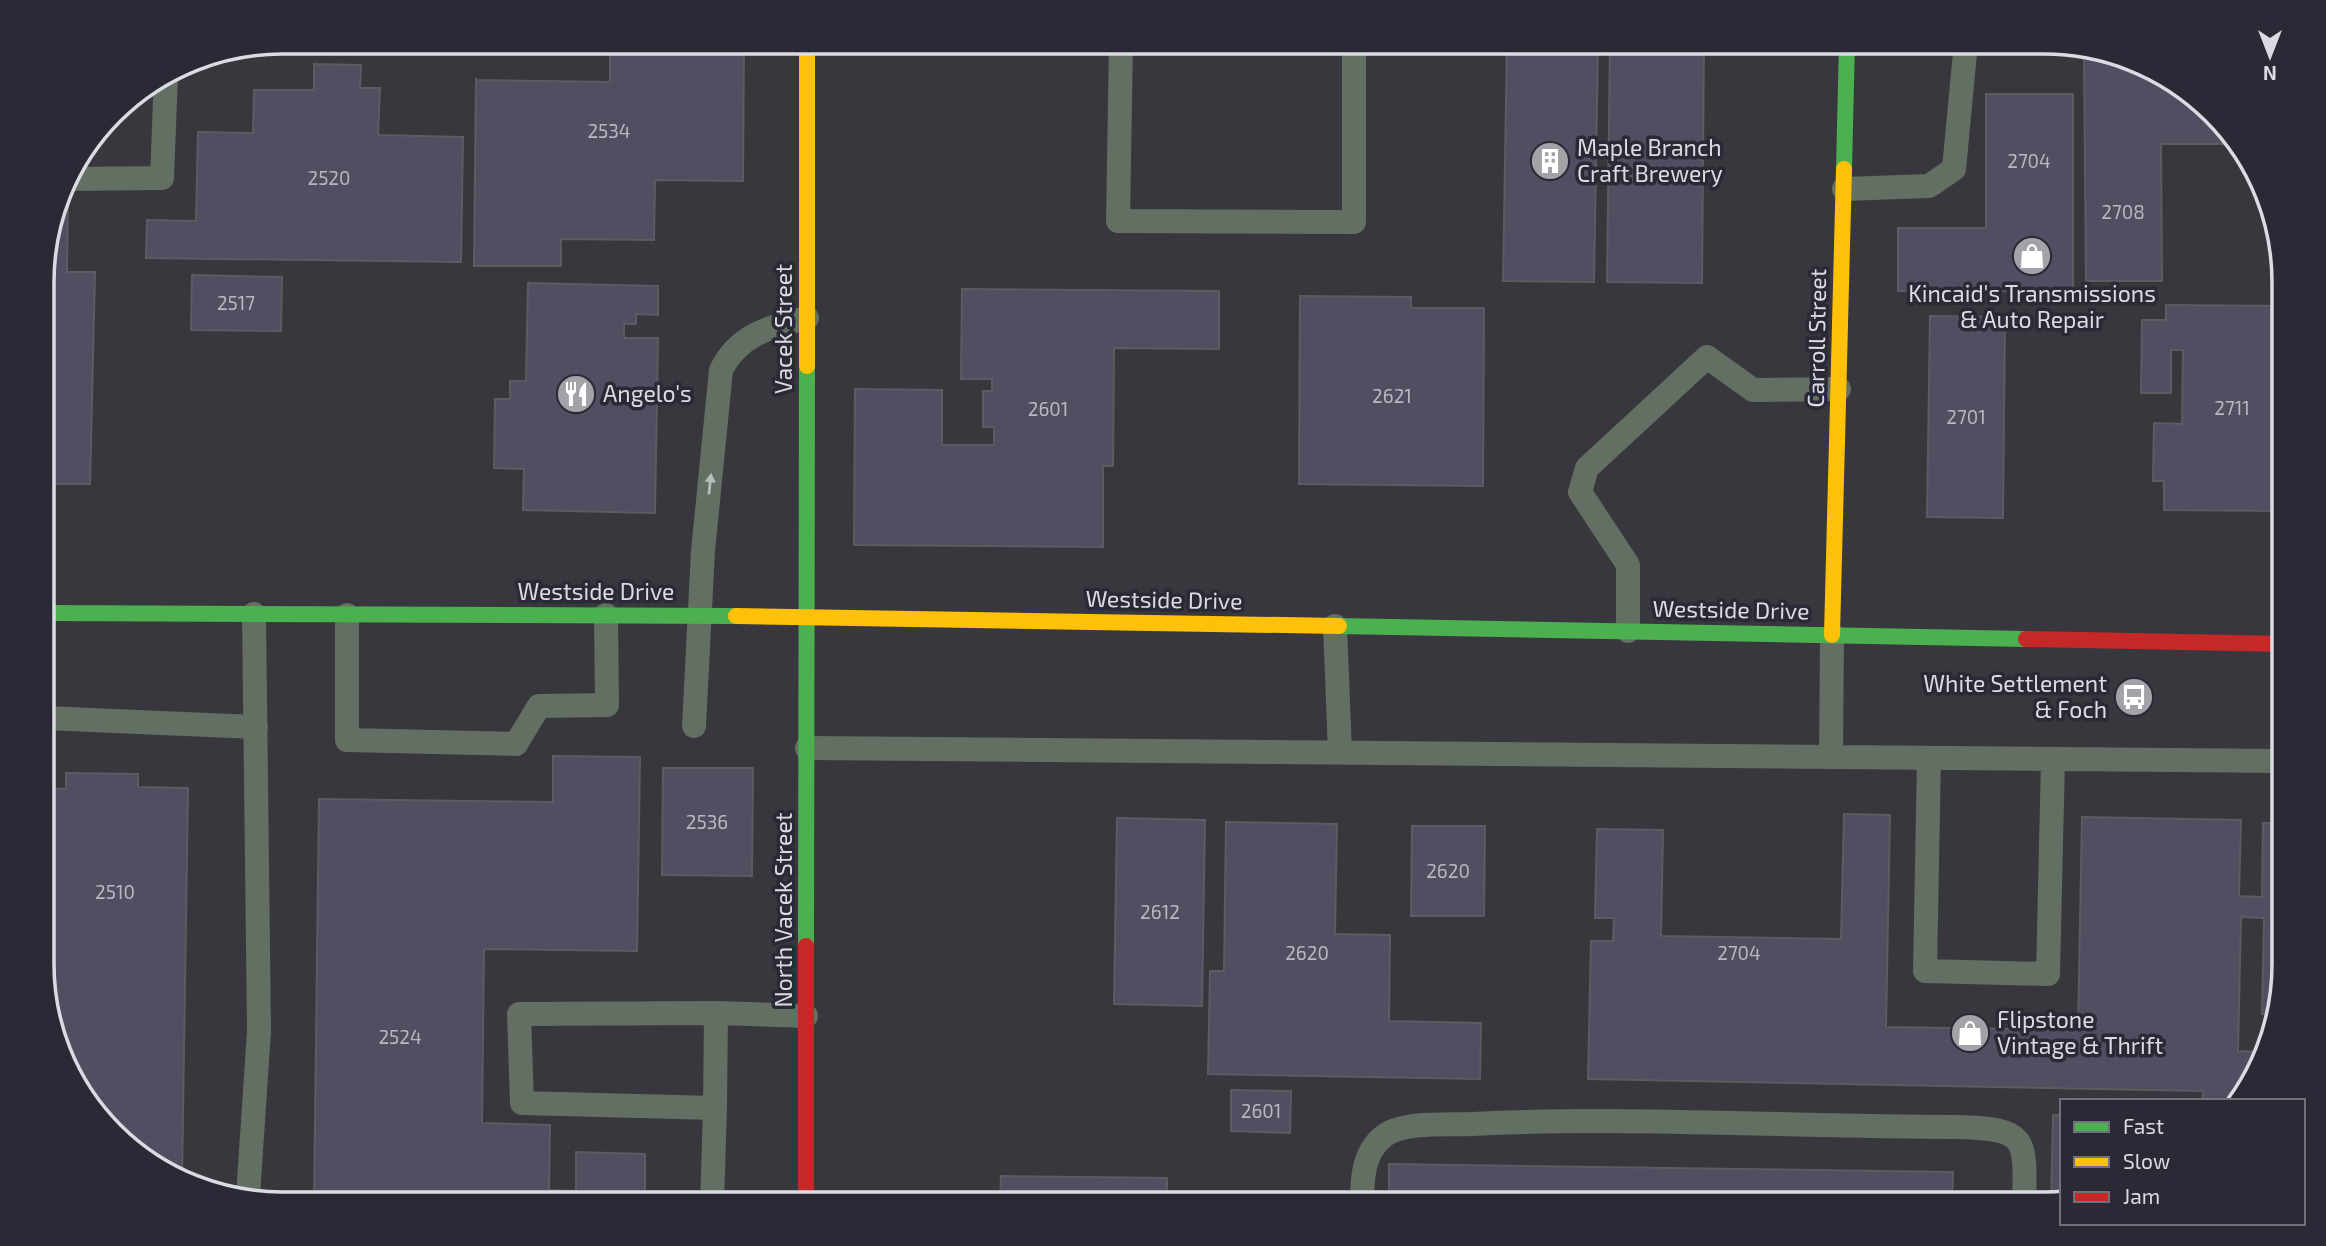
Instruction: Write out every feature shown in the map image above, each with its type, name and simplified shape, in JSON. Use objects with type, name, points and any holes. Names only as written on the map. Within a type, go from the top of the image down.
[{"type":"main road","name":"Vacek Street","points":[[807,54],[807,616]]},
{"type":"main road","name":"Carroll Street","points":[[1832,635],[1847,54]]},
{"type":"main road","name":"Westside Drive","points":[[55,613],[807,616],[2272,643]]},
{"type":"main road","name":"North Vacek Street","points":[[806,1192],[807,616]]},
{"type":"lane","points":[[1121,54],[1118,221],[1326,222],[1354,222],[1354,54]]},
{"type":"lane","points":[[1844,189],[1929,187],[1954,169],[1965,54]]},
{"type":"lane","points":[[80,178],[162,178],[166,87]]},
{"type":"lane","points":[[694,726],[703,551],[722,370],[731,352],[751,338],[769,327],[807,318]]},
{"type":"lane","points":[[1628,631],[1628,565],[1580,492],[1587,468],[1707,357],[1753,390],[1839,389]]},
{"type":"lane","points":[[248,1189],[259,1031],[254,614]]},
{"type":"lane","points":[[347,615],[347,740],[516,744],[539,706],[607,705],[606,615]]},
{"type":"lane","points":[[1335,626],[1340,752]]},
{"type":"lane","points":[[1830,757],[1832,635]]},
{"type":"lane","points":[[54,718],[256,727]]},
{"type":"lane","points":[[807,748],[2272,761]]},
{"type":"lane","points":[[1929,758],[1925,971],[2048,974],[2053,759]]},
{"type":"lane","points":[[712,1192],[716,1013]]},
{"type":"lane","points":[[715,1108],[522,1103],[519,1014],[716,1013],[806,1016]]},
{"type":"lane","points":[[1362,1191],[1363,1170],[1374,1147],[1385,1135],[1407,1127],[1535,1121],[1957,1127],[2003,1130],[2019,1140],[2022,1147],[2025,1162],[2024,1191]]},
{"type":"building","points":[[610,54],[744,54],[743,181],[655,180],[654,240],[561,239],[561,266],[474,266],[476,78],[610,82]]},
{"type":"building","name":"Maple Branch Craft Brewery","points":[[1507,54],[1598,54],[1594,282],[1503,281]]},
{"type":"building","points":[[1610,54],[1704,54],[1702,283],[1607,282]]},
{"type":"building","points":[[2084,58],[2117,66],[2171,93],[2194,111],[2224,144],[2161,144],[2162,281],[2086,281]]},
{"type":"building","points":[[314,64],[361,65],[360,88],[380,88],[378,135],[463,137],[461,262],[146,258],[147,220],[196,221],[198,132],[253,133],[254,90],[314,90]]},
{"type":"building","points":[[1986,94],[2073,94],[2073,291],[1898,291],[1898,228],[1986,228]]},
{"type":"building","points":[[68,206],[67,272],[95,272],[90,484],[55,484],[55,267],[59,237]]},
{"type":"building","points":[[192,275],[282,277],[281,331],[191,330]]},
{"type":"building","points":[[528,283],[658,286],[658,315],[636,314],[636,324],[624,324],[624,338],[658,338],[655,513],[523,510],[524,469],[494,468],[495,399],[510,399],[510,381],[526,381]]},
{"type":"building","points":[[962,289],[1219,291],[1219,349],[1114,348],[1113,466],[1103,466],[1103,547],[854,545],[855,389],[942,390],[942,445],[994,445],[994,427],[983,427],[983,391],[992,391],[992,379],[961,379]]},
{"type":"building","points":[[1300,296],[1411,297],[1411,308],[1484,308],[1483,486],[1299,484]]},
{"type":"building","points":[[2166,305],[2272,306],[2272,511],[2164,510],[2164,481],[2153,481],[2154,423],[2182,424],[2183,350],[2171,350],[2171,393],[2141,393],[2142,320],[2166,320]]},
{"type":"building","points":[[1930,316],[2005,317],[2003,518],[1927,517]]},
{"type":"building","points":[[553,756],[640,757],[637,951],[484,949],[482,1123],[550,1125],[549,1190],[576,1191],[576,1152],[645,1154],[645,1192],[314,1192],[319,799],[553,802]]},
{"type":"building","points":[[663,768],[753,768],[752,876],[662,875]]},
{"type":"building","points":[[66,773],[138,774],[138,787],[188,788],[182,1169],[155,1153],[132,1135],[101,1103],[85,1078],[62,1023],[54,964],[54,788],[66,789]]},
{"type":"building","points":[[1844,814],[1890,815],[1886,1027],[2078,1030],[2082,817],[2241,820],[2239,896],[2262,897],[2263,823],[2272,823],[2270,994],[2266,1014],[2262,1014],[2264,918],[2241,917],[2238,1051],[2254,1052],[2227,1099],[2202,1099],[2203,1091],[1588,1079],[1591,941],[1613,941],[1614,918],[1595,918],[1597,829],[1663,830],[1661,936],[1841,939]]},
{"type":"building","points":[[1117,818],[1205,820],[1202,1006],[1114,1004]]},
{"type":"building","points":[[1226,822],[1337,824],[1335,934],[1390,935],[1389,1021],[1481,1023],[1480,1079],[1208,1074],[1210,971],[1224,971]]},
{"type":"building","points":[[1412,826],[1485,826],[1484,916],[1411,916]]},
{"type":"building","points":[[1231,1090],[1291,1091],[1290,1133],[1231,1131]]},
{"type":"building","points":[[2053,1115],[2060,1115],[2060,1191],[2051,1191]]},
{"type":"building","points":[[1389,1164],[1953,1172],[1952,1191],[1389,1191]]},
{"type":"building","points":[[1001,1176],[1167,1178],[1167,1192],[1000,1192]]},
{"type":"traffic: fast","points":[[1844,169],[1847,54]]},
{"type":"traffic: fast","points":[[806,946],[807,366]]},
{"type":"traffic: fast","points":[[55,613],[736,616]]},
{"type":"traffic: fast","points":[[1339,626],[2026,639]]},
{"type":"traffic: slow","points":[[807,54],[807,366]]},
{"type":"traffic: slow","points":[[1832,635],[1844,169]]},
{"type":"traffic: slow","points":[[736,616],[1339,626]]},
{"type":"traffic: jam","points":[[2026,639],[2272,644]]},
{"type":"traffic: jam","points":[[806,946],[806,1192]]},
{"type":"place","name":"Maple Branch Craft Brewery","points":[[1550,161]]},
{"type":"place","name":"Kincaid's Transmissions & Auto Repair","points":[[2032,256]]},
{"type":"place","name":"Angelo's","points":[[576,394]]},
{"type":"place","name":"White Settlement & Foch","points":[[2134,697]]},
{"type":"place","name":"Flipstone Vintage & Thrift","points":[[1970,1033]]}]
